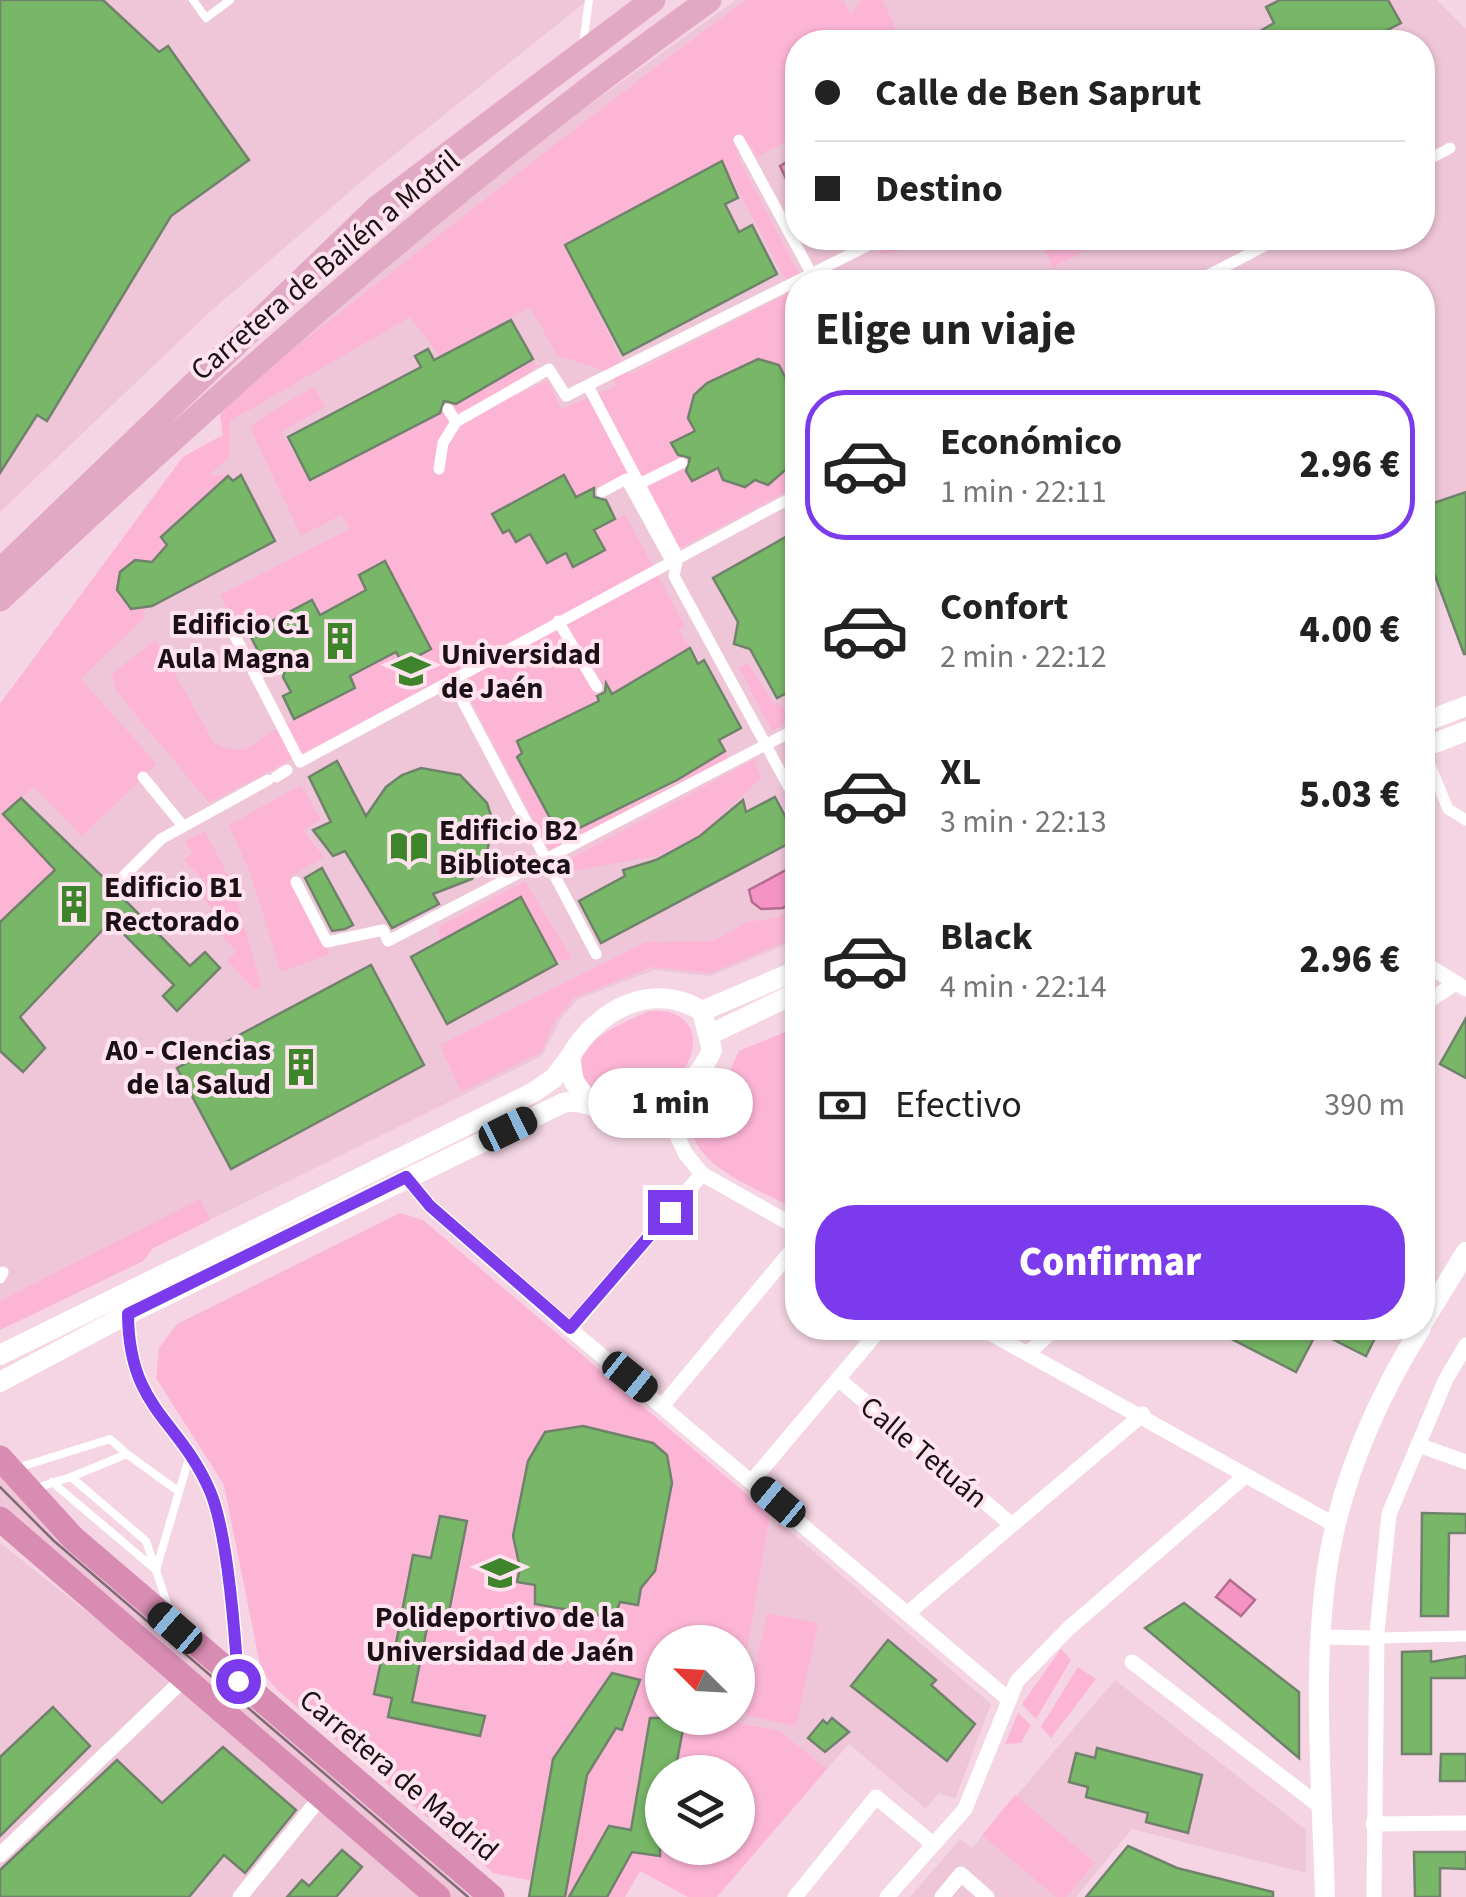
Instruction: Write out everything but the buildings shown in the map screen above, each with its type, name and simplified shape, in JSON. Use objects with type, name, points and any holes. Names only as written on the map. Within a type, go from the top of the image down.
[{"type":"highway","name":"Carretera de Madrid","points":[[5,1464],[41,1486],[73,1538],[492,1897]]},
{"type":"highway","points":[[0,1518],[438,1897]]},
{"type":"main road","name":"Carretera de Bailén a Motril","points":[[0,571],[376,208],[653,0]]},
{"type":"main road","name":"Carretera de Bailén a Motril","points":[[0,599],[152,455],[414,228],[709,0]]},
{"type":"street","points":[[739,140],[785,225]]},
{"type":"street","points":[[1435,156],[1450,148]]},
{"type":"street","points":[[828,270],[862,250]]},
{"type":"street","points":[[1218,270],[1257,250]]},
{"type":"street","points":[[439,469],[443,443],[456,422],[548,368],[566,396],[785,292]]},
{"type":"street","points":[[588,386],[641,484],[675,559],[674,576],[785,780]]},
{"type":"street","points":[[448,408],[456,422]]},
{"type":"street","points":[[641,484],[682,463]]},
{"type":"street","points":[[602,492],[626,479],[675,559]]},
{"type":"street","points":[[234,634],[300,762],[785,501]]},
{"type":"street","points":[[558,621],[598,687]]},
{"type":"street","points":[[255,673],[279,669]]},
{"type":"street","points":[[452,681],[596,954]]},
{"type":"street","points":[[1435,718],[1466,706]]},
{"type":"street","points":[[1435,743],[1466,730]]},
{"type":"street","points":[[296,882],[327,942],[382,930],[388,941],[785,735]]},
{"type":"street","points":[[112,887],[161,839],[277,776]]},
{"type":"street","points":[[143,777],[183,826]]},
{"type":"street","points":[[1435,778],[1448,808],[1466,820]]},
{"type":"street","points":[[1435,970],[1461,986]]},
{"type":"street","points":[[702,1011],[785,976]]},
{"type":"street","points":[[1435,999],[1461,986]]},
{"type":"street","points":[[0,1354],[534,1092],[554,1078],[589,1026],[644,998],[680,999],[702,1011],[711,1034],[712,1050],[700,1075],[662,1102],[622,1110],[562,1103],[128,1314],[0,1382]]},
{"type":"street","points":[[711,1034],[785,998]]},
{"type":"street","points":[[570,1057],[574,1082],[592,1105]]},
{"type":"street","points":[[662,1102],[686,1154],[702,1174],[785,1221]]},
{"type":"street","points":[[570,1328],[702,1174]]},
{"type":"street","points":[[406,1177],[430,1206],[570,1328],[1007,1698]]},
{"type":"street","points":[[1435,1304],[1466,1252]]},
{"type":"street","points":[[663,1405],[785,1259]]},
{"type":"street","points":[[128,1314],[128,1354],[139,1383],[211,1492],[226,1566],[238,1681]]},
{"type":"street","points":[[752,1480],[871,1340]]},
{"type":"street","points":[[1004,1340],[1336,1524]]},
{"type":"street","points":[[1028,1353],[1043,1340]]},
{"type":"street","points":[[1324,1897],[1322,1637],[1336,1524],[1368,1432],[1415,1340]]},
{"type":"street","points":[[1374,1897],[1377,1638],[1388,1514],[1466,1346]]},
{"type":"street","name":"Calle Tetuán","points":[[838,1379],[1011,1524]]},
{"type":"street","points":[[908,1613],[1143,1414]]},
{"type":"street","points":[[1418,1445],[1466,1462]]},
{"type":"street","points":[[888,1897],[965,1809],[1016,1681],[1069,1628],[1245,1476]]},
{"type":"street","points":[[1322,1637],[1466,1636]]},
{"type":"street","points":[[1132,1662],[1322,1807]]},
{"type":"street","points":[[0,1855],[186,1677]]},
{"type":"street","points":[[795,1897],[876,1797],[933,1844]]},
{"type":"street","points":[[240,1897],[320,1798]]},
{"type":"street","points":[[1373,1824],[1466,1823]]},
{"type":"street","points":[[942,1897],[960,1874],[987,1897]]},
{"type":"lane","points":[[194,0],[206,18],[230,0]]},
{"type":"lane","points":[[582,51],[589,0]]},
{"type":"lane","points":[[5,1464],[110,1439],[178,1491]]},
{"type":"lane","points":[[41,1486],[127,1454]]},
{"type":"lane","points":[[156,1570],[190,1458]]},
{"type":"lane","points":[[71,1476],[146,1541],[175,1628]]},
{"type":"lane","points":[[41,1486],[156,1570]]},
{"type":"shaded area","points":[[0,0],[588,0],[375,170],[212,310],[0,512]]},
{"type":"shaded area","name":"Universidad de Jaén","points":[[736,0],[1437,0],[1466,29],[1466,492],[1435,503],[1435,270],[785,270],[785,945],[710,976],[654,970],[578,999],[561,1018],[543,1054],[530,1062],[153,1248],[143,1261],[0,1330],[0,704],[183,457],[223,435],[219,405],[536,143]]},
{"type":"shaded area","points":[[746,0],[843,0],[851,14],[861,0],[883,0],[896,30],[785,30],[785,126],[779,130],[785,127],[785,142],[757,157],[751,145],[736,154],[797,270],[785,270],[785,278],[722,161],[566,245],[628,375],[785,295],[785,492],[680,548],[639,473],[602,492],[597,486],[577,497],[564,475],[493,514],[503,533],[509,530],[516,542],[530,534],[546,563],[625,514],[685,626],[679,630],[690,648],[612,694],[606,683],[594,690],[599,701],[517,741],[522,753],[517,757],[555,827],[571,819],[577,829],[678,783],[676,779],[725,751],[728,758],[551,853],[456,672],[209,803],[116,691],[112,673],[156,640],[214,743],[241,749],[355,688],[350,677],[396,652],[403,664],[432,649],[385,561],[358,575],[366,590],[319,614],[311,599],[240,636],[220,595],[350,529],[341,515],[301,536],[251,430],[254,423],[314,386],[325,407],[281,432],[311,482],[533,361],[536,368],[506,389],[518,395],[548,380],[561,409],[616,386],[610,372],[558,356],[530,308],[439,356],[410,317],[230,421],[229,458],[209,475],[228,476],[162,537],[167,545],[152,562],[135,560],[120,572],[120,598],[131,609],[145,608],[144,618],[81,679],[157,764],[82,836],[34,787],[4,813],[55,870],[0,922],[0,704],[183,457],[223,435],[219,405]]},
{"type":"shaded area","points":[[1044,250],[1086,250],[1053,267]]},
{"type":"shaded area","points":[[748,662],[774,705],[778,702],[785,709],[785,724],[772,731],[739,668]]},
{"type":"shaded area","points":[[755,759],[761,778],[700,836],[668,854],[563,873],[559,865]]},
{"type":"shaded area","points":[[301,785],[321,820],[303,830],[324,857],[290,877],[330,954],[281,972],[250,873],[229,825]]},
{"type":"shaded area","points":[[205,831],[232,883],[261,985],[256,991],[227,961],[236,951],[203,918],[213,909],[195,890],[203,880],[184,860],[193,852],[184,842]]},
{"type":"shaded area","points":[[785,870],[783,908],[761,909],[752,902],[749,890]]},
{"type":"shaded area","points":[[525,881],[572,959],[555,962],[520,897],[440,941],[438,927]]},
{"type":"shaded area","points":[[785,913],[785,942],[711,973],[651,967],[575,997],[555,1020],[541,1052],[461,1092],[440,1045],[646,942],[714,941],[747,922],[780,917]]},
{"type":"shaded area","points":[[649,1011],[673,1013],[687,1024],[693,1039],[690,1057],[679,1075],[660,1090],[634,1099],[600,1100],[586,1083],[581,1068],[583,1055],[603,1034]]},
{"type":"shaded area","points":[[785,1032],[785,1204],[712,1162],[692,1134],[691,1116],[719,1094],[739,1051]]},
{"type":"shaded area","points":[[200,1199],[210,1220],[153,1248],[143,1261],[0,1330],[0,1301]]},
{"type":"shaded area","name":"Polideportivo de la Universidad de Jaén","points":[[400,1213],[423,1220],[770,1514],[751,1625],[645,1625],[645,1735],[755,1735],[755,1726],[780,1731],[827,1769],[755,1853],[755,1755],[645,1755],[645,1865],[744,1865],[717,1897],[688,1897],[640,1871],[625,1897],[529,1897],[532,1881],[493,1873],[276,1689],[261,1670],[224,1485],[156,1378],[159,1348],[177,1324]]},
{"type":"shaded area","points":[[0,1471],[474,1897],[447,1897],[0,1509]]},
{"type":"shaded area","points":[[770,1514],[991,1704],[955,1799],[939,1793],[926,1809],[849,1744],[827,1769],[780,1731],[755,1726],[755,1625],[751,1625]]},
{"type":"shaded area","points":[[0,1543],[234,1728],[424,1897],[0,1897]]},
{"type":"shaded area","points":[[1230,1580],[1255,1600],[1241,1616],[1216,1597]]},
{"type":"shaded area","points":[[767,1613],[818,1623],[796,1726],[755,1717],[755,1669]]},
{"type":"shaded area","points":[[1061,1649],[1071,1660],[1036,1719],[1022,1704]]},
{"type":"shaded area","points":[[1078,1667],[1096,1679],[1051,1738],[1041,1727]]},
{"type":"shaded area","points":[[1115,1680],[1306,1830],[1306,1873],[1132,1829],[1076,1897],[910,1897],[960,1839],[972,1848]]},
{"type":"shaded area","points":[[1018,1713],[1031,1725],[1021,1743],[1005,1744]]},
{"type":"shaded area","points":[[1015,1795],[1095,1863],[1066,1897],[1056,1897],[982,1835]]},
{"type":"tram line","points":[[0,1487],[54,1541],[468,1897]]},
{"type":"place","name":"Edificio C1 Aula Magna","points":[[340,641]]},
{"type":"place","name":"Universidad de Jaén","points":[[411,671]]},
{"type":"place","name":"Edificio B2 Biblioteca","points":[[409,847]]},
{"type":"place","name":"Edificio B1 Rectorado","points":[[74,904]]},
{"type":"place","name":"A0 - CIencias de la Salud","points":[[301,1067]]},
{"type":"place","name":"Polideportivo de la Universidad de Jaén","points":[[500,1573]]},
{"type":"route","points":[[238,1681],[226,1566],[211,1492],[139,1383],[128,1354],[128,1314],[406,1177],[430,1206],[570,1328],[670,1212]]}]
